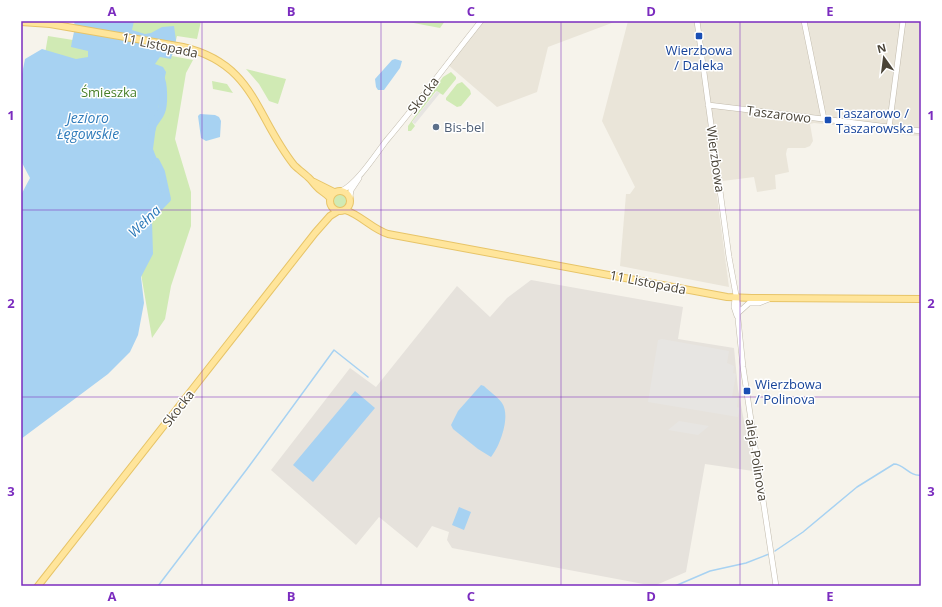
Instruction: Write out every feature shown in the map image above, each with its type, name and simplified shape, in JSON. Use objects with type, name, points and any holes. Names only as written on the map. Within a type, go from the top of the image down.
[{"type":"main road","name":"11 Listopada","points":[[21,22],[69,28],[183,47],[195,50],[220,62],[231,69],[252,94],[278,141],[294,164],[330,198]]},
{"type":"main road","name":"11 Listopada","points":[[311,180],[334,192]]},
{"type":"main road","points":[[341,191],[348,194],[350,200],[341,211],[335,210],[330,205],[330,198],[334,192],[341,191]]},
{"type":"main road","name":"11 Listopada","points":[[350,200],[354,210],[378,230]]},
{"type":"main road","name":"Skocka","points":[[315,233],[330,205]]},
{"type":"main road","name":"11 Listopada","points":[[341,211],[354,214],[372,227],[393,235],[735,298],[921,299]]},
{"type":"main road","name":"Skocka","points":[[39,585],[315,233],[330,216],[341,211]]},
{"type":"street","name":"Skocka","points":[[341,191],[350,186],[365,169],[481,21]]},
{"type":"street","name":"Wierzbowa","points":[[697,21],[735,298]]},
{"type":"street","points":[[804,21],[824,119]]},
{"type":"street","points":[[889,128],[903,21]]},
{"type":"street","name":"Taszarowo","points":[[708,105],[921,131]]},
{"type":"street","name":"Skocka","points":[[350,200],[351,190],[365,169]]},
{"type":"street","name":"aleja Polinova","points":[[735,298],[734,307],[738,316],[776,586]]},
{"type":"street","points":[[738,316],[742,309],[749,303],[758,303],[770,298]]},
{"type":"shaded area","points":[[481,21],[617,21],[548,47],[537,92],[497,107],[447,64]]},
{"type":"shaded area","points":[[628,21],[921,21],[921,136],[888,134],[851,127],[814,123],[810,124],[813,141],[810,146],[805,148],[787,149],[786,154],[789,172],[775,175],[776,189],[757,192],[754,177],[715,182],[729,287],[620,266],[626,194],[630,194],[635,187],[602,121]]},
{"type":"shaded area","points":[[437,91],[440,93],[415,124],[412,122]]},
{"type":"shaded area","points":[[531,280],[683,307],[678,339],[734,348],[738,389],[753,471],[705,464],[686,572],[654,586],[452,548],[447,540],[449,532],[432,526],[417,548],[379,517],[356,545],[271,470],[350,368],[376,387],[457,286],[490,317],[507,298]]},
{"type":"shaded area","points":[[662,339],[729,351],[727,363],[734,366],[733,373],[736,374],[732,397],[738,398],[737,407],[740,408],[738,417],[648,402],[658,340]]},
{"type":"shaded area","points":[[679,421],[709,426],[698,435],[668,430]]},
{"type":"green space","name":"Śmieszka","points":[[76,21],[201,21],[197,39],[177,36],[172,56],[193,60],[186,73],[175,139],[191,192],[191,226],[171,286],[165,319],[152,338],[140,268],[26,166],[48,36],[73,40]]},
{"type":"green space","points":[[403,21],[445,21],[440,28]]},
{"type":"green space","points":[[246,69],[286,79],[278,104],[269,101],[259,84]]},
{"type":"green space","points":[[451,72],[456,79],[443,95],[436,91],[412,122],[415,126],[411,131],[408,131],[408,126],[443,77]]},
{"type":"green space","points":[[212,81],[227,84],[233,93],[213,89]]},
{"type":"green space","points":[[462,82],[470,90],[471,94],[461,106],[457,107],[446,100],[446,98],[457,84]]},
{"type":"green space","points":[[340,193],[347,198],[348,201],[343,208],[340,209],[333,204],[332,201],[337,194]]},
{"type":"water","name":"Jezioro Łęgowskie","points":[[74,21],[134,21],[132,30],[145,34],[151,33],[162,27],[174,26],[176,40],[171,59],[160,57],[155,64],[163,67],[166,72],[159,104],[153,149],[158,162],[168,203],[152,221],[153,254],[141,277],[144,303],[138,335],[130,352],[108,374],[21,439],[21,195],[30,178],[21,161],[21,79],[25,59],[42,49],[76,59],[88,57],[88,51],[71,47]]},
{"type":"water","points":[[395,59],[402,61],[400,68],[384,90],[378,90],[375,79],[392,60]]},
{"type":"water","points":[[200,114],[215,115],[219,117],[221,121],[220,137],[206,141],[201,138],[198,116]]},
{"type":"water","points":[[481,385],[502,403],[505,415],[505,423],[501,439],[491,457],[478,449],[453,429],[451,425],[458,411]]},
{"type":"water","points":[[355,391],[375,408],[313,482],[293,465]]},
{"type":"water","points":[[459,507],[471,512],[464,530],[452,525]]},
{"type":"waterway","name":"Wełna","points":[[152,128],[163,105],[163,89],[160,77]]},
{"type":"waterway","name":"Wełna","points":[[156,162],[161,172],[167,199],[159,207]]},
{"type":"waterway","points":[[158,586],[247,469],[334,350],[368,377]]},
{"type":"waterway","points":[[775,551],[803,532],[857,487],[894,464],[901,466],[914,474],[921,475]]},
{"type":"waterway","points":[[675,586],[710,571],[746,563],[769,554]]},
{"type":"place","name":"Wierzbowa / Daleka","points":[[699,36]]},
{"type":"place","name":"Taszarowo / Taszarowska","points":[[828,120]]},
{"type":"place","name":"Bis-bel","points":[[436,127]]},
{"type":"place","name":"Wierzbowa / Polinova","points":[[747,391]]}]
